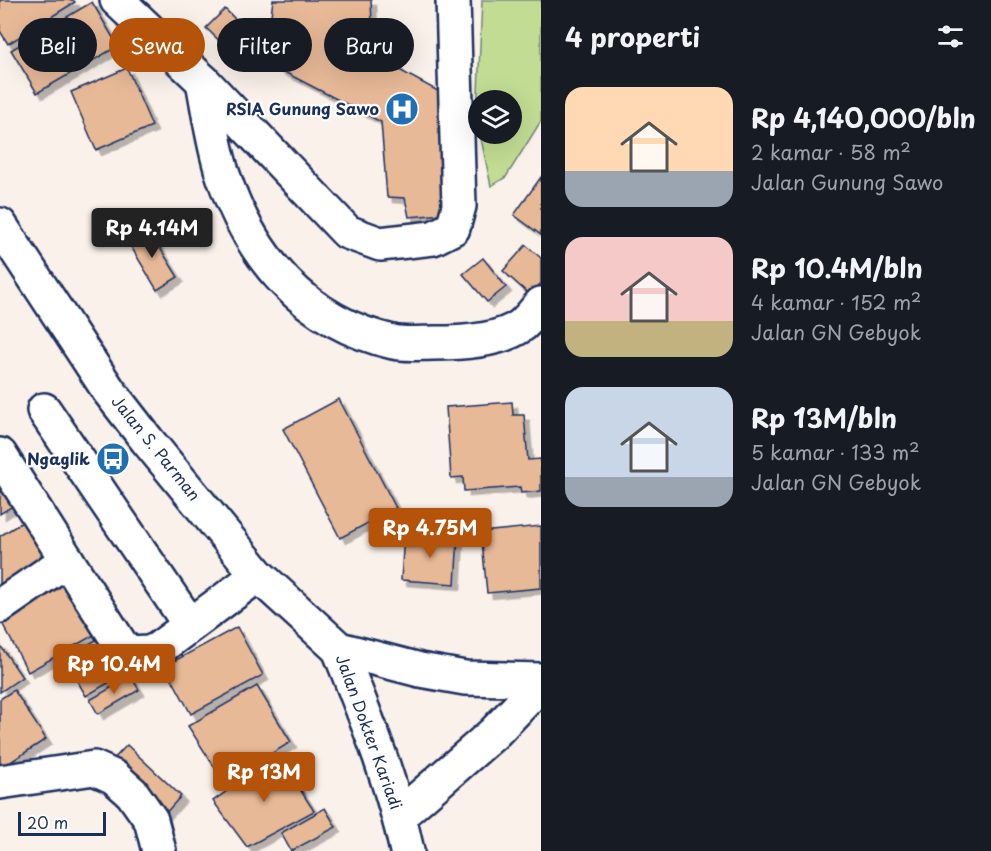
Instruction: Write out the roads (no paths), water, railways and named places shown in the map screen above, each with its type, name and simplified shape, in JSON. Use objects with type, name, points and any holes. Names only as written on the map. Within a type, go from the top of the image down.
[{"type":"main road","points":[[117,0],[203,81],[347,232],[380,244],[433,238],[453,228],[459,206],[453,0]]},
{"type":"main road","points":[[203,81],[223,174],[250,236],[277,276],[308,304],[350,328],[395,342],[416,343],[447,343],[501,334],[522,325],[541,304]]},
{"type":"main road","name":"Jalan S. Parman","points":[[0,225],[109,391],[258,575],[339,649]]},
{"type":"main road","points":[[44,410],[190,625]]},
{"type":"main road","points":[[0,455],[121,645],[130,654],[149,653],[158,649],[258,575]]},
{"type":"main road","points":[[0,606],[67,560]]},
{"type":"main road","points":[[339,649],[420,670],[465,678],[541,682]]},
{"type":"main road","name":"Jalan Dokter Kariadi","points":[[339,649],[375,741],[399,816],[407,851]]},
{"type":"main road","name":"Jalan Dokter Kariadi","points":[[399,816],[494,732],[541,682]]},
{"type":"main road","points":[[0,782],[94,768],[104,772],[114,777],[132,793],[150,820],[159,851]]},
{"type":"place","name":"RSIA Gunung Sawo","points":[[402,109]]},
{"type":"place","name":"Ngaglik","points":[[113,459]]}]
